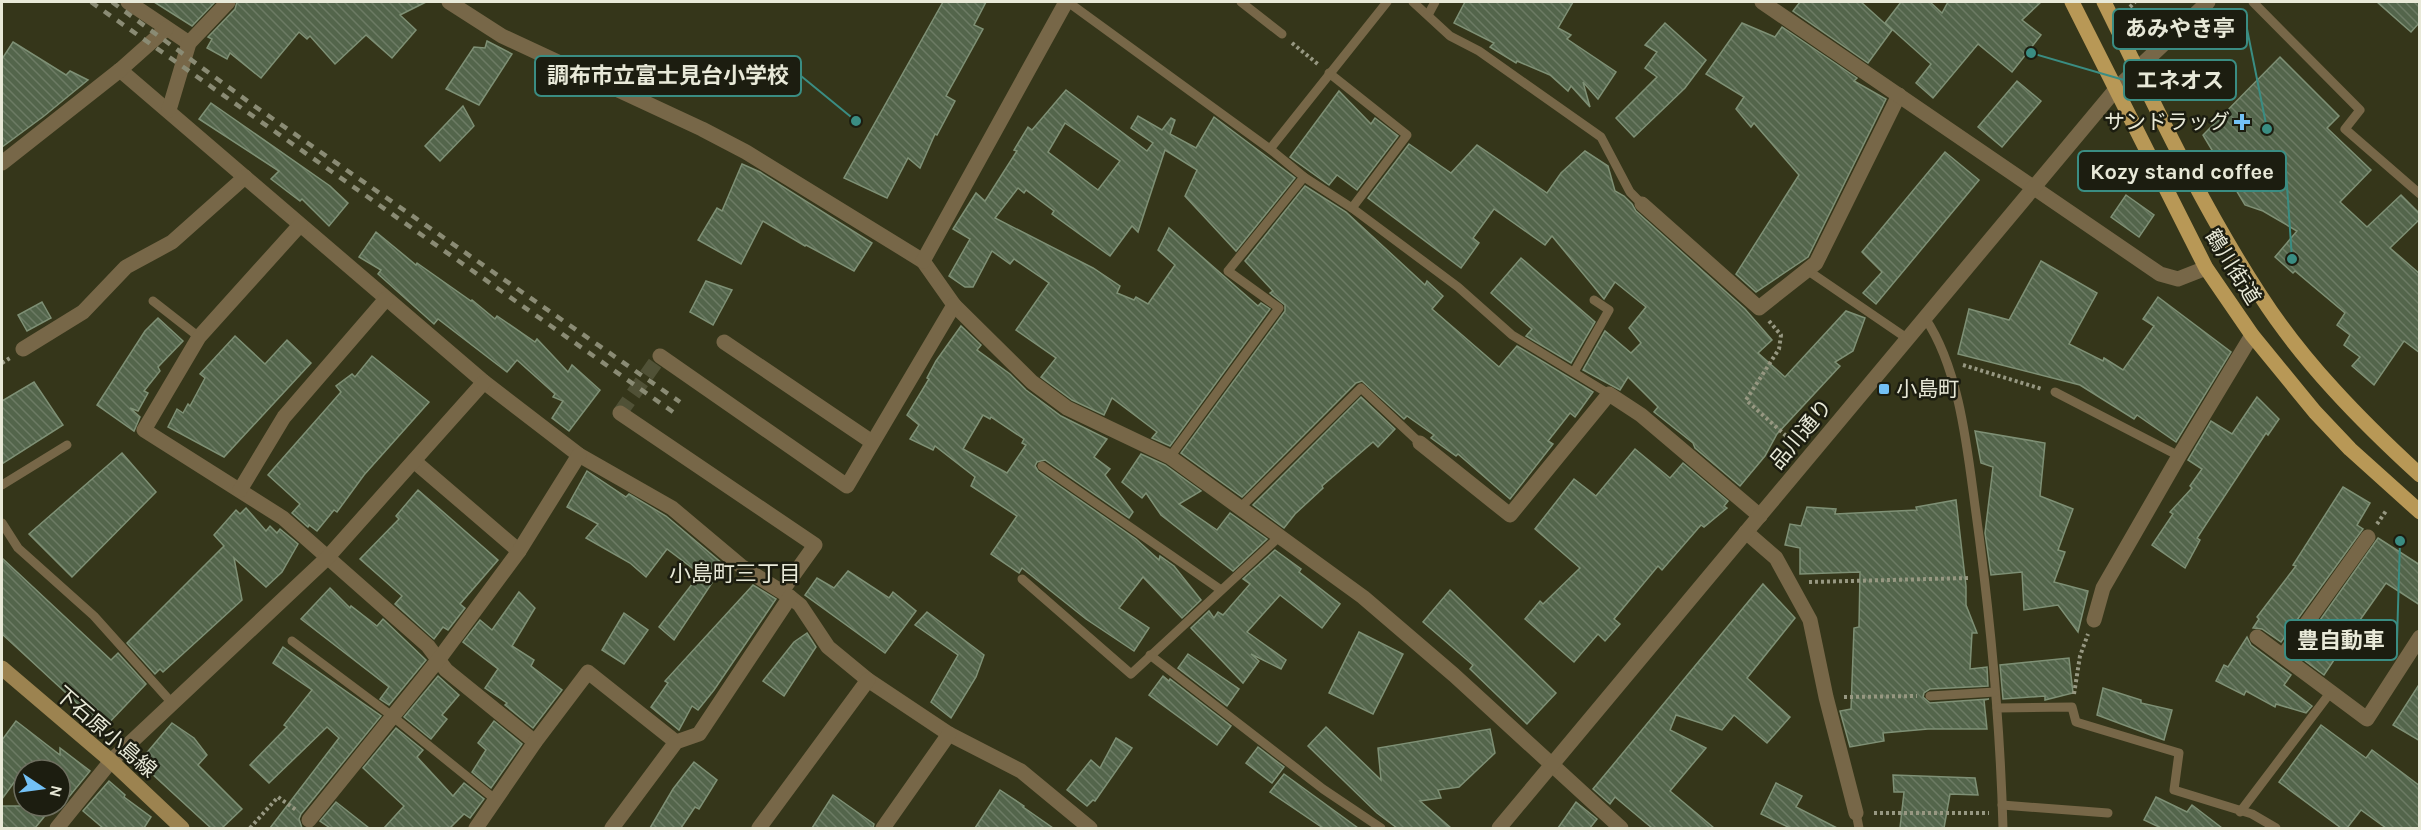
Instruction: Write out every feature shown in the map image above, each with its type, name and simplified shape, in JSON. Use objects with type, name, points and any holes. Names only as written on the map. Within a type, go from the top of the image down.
[{"type":"main road","name":"鶴川街道","points":[[2072,2],[2206,268],[2252,335],[2322,419],[2357,455],[2420,512]]},
{"type":"main road","name":"鶴川街道","points":[[2104,2],[2210,212],[2260,296],[2323,376],[2357,414],[2420,475]]},
{"type":"main road","name":"下石原小島線","points":[[2,668],[111,762],[182,828]]},
{"type":"street","points":[[128,2],[189,43]]},
{"type":"street","points":[[169,110],[189,43],[228,2]]},
{"type":"street","points":[[449,2],[502,36],[746,152],[923,261],[954,305],[1032,382],[1067,408],[1170,457],[1372,605],[1454,675],[1621,828]]},
{"type":"street","points":[[923,261],[1067,2]]},
{"type":"street","points":[[1762,2],[2160,274],[2178,279],[2206,268]]},
{"type":"street","name":"品川通り","points":[[1499,828],[2116,89],[2208,2]]},
{"type":"street","points":[[2,163],[120,70],[166,29]]},
{"type":"street","points":[[120,70],[484,382],[579,455],[672,508],[741,566],[800,604],[828,647],[868,680],[949,734],[1021,771],[1090,828]]},
{"type":"street","points":[[1642,204],[1759,308],[1816,263],[1899,95]]},
{"type":"street","points":[[23,349],[83,312],[126,267],[172,242],[245,177]]},
{"type":"street","points":[[300,225],[199,337],[144,430],[283,518],[428,646],[446,670],[535,742]]},
{"type":"street","points":[[240,490],[284,417],[386,298]]},
{"type":"street","points":[[660,356],[847,486],[954,305]]},
{"type":"street","points":[[2094,620],[2103,588],[2252,335]]},
{"type":"street","points":[[724,342],[872,442]]},
{"type":"street","points":[[57,828],[111,762],[327,558],[484,382]]},
{"type":"street","points":[[1420,443],[1510,515],[1609,394],[1641,415],[1760,516]]},
{"type":"street","points":[[612,828],[676,742],[699,734],[815,545],[620,413]]},
{"type":"street","points":[[309,820],[438,658],[519,551],[579,455]]},
{"type":"street","points":[[414,461],[519,551]]},
{"type":"street","points":[[1746,532],[1776,558],[1810,620],[1826,697],[1858,821]]},
{"type":"street","points":[[2283,656],[2368,537]]},
{"type":"street","points":[[2257,637],[2367,719],[2420,637]]},
{"type":"street","points":[[476,828],[535,742],[588,672],[676,742]]},
{"type":"street","points":[[759,828],[868,680]]},
{"type":"street","points":[[883,828],[949,734]]},
{"type":"lane","points":[[1067,2],[1270,149],[1304,177],[1352,208],[1458,287],[1512,335],[1609,394]]},
{"type":"lane","points":[[1241,2],[1282,34]]},
{"type":"lane","points":[[1270,149],[1387,2]]},
{"type":"lane","points":[[1413,2],[1450,36],[1479,51],[1601,137],[1630,192],[1642,204]]},
{"type":"lane","points":[[1428,15],[1436,2]]},
{"type":"lane","points":[[2253,2],[2360,110],[2345,129],[2420,194]]},
{"type":"lane","points":[[1329,73],[1407,135],[1352,208]]},
{"type":"lane","points":[[1170,457],[1279,308],[1228,271],[1304,177]]},
{"type":"lane","points":[[1807,270],[1908,339]]},
{"type":"lane","points":[[153,300],[199,337]]},
{"type":"lane","points":[[1574,372],[1609,310],[1594,300]]},
{"type":"lane","points":[[1925,318],[1937,337],[1946,360],[1966,441],[1985,578],[1997,708],[2002,828]]},
{"type":"lane","points":[[1241,507],[1360,388],[1420,443]]},
{"type":"lane","points":[[2055,392],[2179,456]]},
{"type":"lane","points":[[2,485],[67,445]]},
{"type":"lane","points":[[1042,466],[1221,590]]},
{"type":"lane","points":[[2,524],[18,548],[94,616],[172,703]]},
{"type":"lane","points":[[1022,579],[1131,674],[1280,536]]},
{"type":"lane","points":[[292,641],[392,716],[496,800]]},
{"type":"lane","points":[[1150,655],[1323,789],[1381,828]]},
{"type":"lane","points":[[1930,696],[1995,692]]},
{"type":"lane","points":[[2240,812],[2330,693]]},
{"type":"lane","points":[[1997,708],[2072,706],[2076,722],[2179,753],[2174,790],[2252,814],[2276,828]]},
{"type":"lane","points":[[2002,809],[2108,813]]},
{"type":"path","points":[[2130,7],[2135,2]]},
{"type":"path","points":[[1282,34],[1329,73]]},
{"type":"path","points":[[1759,308],[1781,335],[1779,349],[1746,400],[1794,442]]},
{"type":"path","points":[[1946,360],[2055,392]]},
{"type":"path","points":[[1790,583],[1985,578]]},
{"type":"path","points":[[2072,706],[2080,656],[2094,620]]},
{"type":"path","points":[[1826,697],[1930,696]]},
{"type":"path","points":[[250,828],[278,797],[309,820]]},
{"type":"path","points":[[1858,821],[2002,809]]},
{"type":"building","points":[[154,2],[215,2],[192,26]]},
{"type":"building","points":[[237,2],[426,2],[400,15],[416,30],[392,58],[366,35],[335,64],[310,36],[307,39],[299,32],[261,78],[230,53],[227,59],[207,48],[212,39],[208,37],[235,9]]},
{"type":"building","points":[[943,2],[986,2],[974,25],[983,29],[946,96],[955,101],[937,135],[935,134],[920,168],[908,158],[887,198],[844,178]]},
{"type":"building","points":[[1465,2],[1573,2],[1558,28],[1571,35],[1567,39],[1616,72],[1598,99],[1583,82],[1590,107],[1571,86],[1568,91],[1550,75],[1517,61],[1516,63],[1490,47],[1494,43],[1454,23]]},
{"type":"building","points":[[1800,2],[1861,2],[1892,30],[1868,63],[1793,11]]},
{"type":"building","points":[[1901,2],[1930,2],[1942,13],[1948,2],[2041,2],[2022,20],[2041,35],[2012,72],[1978,44],[1933,98],[1916,83],[1931,64],[1885,23]]},
{"type":"building","points":[[2377,2],[2420,2],[2420,22],[2411,32]]},
{"type":"building","points":[[1665,23],[1706,60],[1685,88],[1634,137],[1616,118],[1657,77],[1645,68],[1657,52],[1645,45]]},
{"type":"building","points":[[1742,23],[1775,37],[1782,27],[1857,78],[1854,81],[1886,99],[1808,257],[1756,292],[1736,274],[1799,175],[1754,123],[1751,127],[1736,109],[1744,97],[1706,74]]},
{"type":"building","points":[[487,41],[512,54],[479,105],[446,89],[474,47],[485,48]]},
{"type":"building","points":[[13,42],[66,75],[70,71],[88,80],[2,147],[2,59]]},
{"type":"building","points":[[2280,57],[2339,116],[2327,128],[2371,170],[2340,202],[2367,227],[2401,195],[2420,214],[2420,219],[2390,248],[2420,274],[2420,353],[2404,341],[2374,385],[2352,366],[2360,357],[2344,345],[2350,335],[2337,325],[2345,313],[2275,257],[2297,231],[2263,211],[2245,205],[2203,135]]},
{"type":"building","points":[[2017,81],[2041,101],[2002,147],[1978,127]]},
{"type":"building","points":[[1066,90],[1147,151],[1153,143],[1131,128],[1138,116],[1162,130],[1171,118],[1175,120],[1170,134],[1196,148],[1214,117],[1295,178],[1236,251],[1185,196],[1197,170],[1165,150],[1138,232],[1132,226],[1110,256],[1052,214],[1054,211],[1026,190],[1024,193],[1018,188],[995,218],[1093,268],[1120,286],[1117,293],[1134,300],[1136,297],[1148,304],[1175,265],[1158,250],[1169,228],[1258,306],[1261,303],[1270,309],[1170,446],[1152,438],[1157,432],[1112,398],[1104,415],[1072,400],[1041,377],[1056,358],[1016,330],[1049,283],[1014,259],[1010,264],[992,251],[973,287],[965,287],[949,276],[970,239],[953,229],[976,193],[985,201],[1017,151],[1014,150],[1028,127],[1032,130]],"holes":[[[1065,123],[1120,161],[1098,190],[1048,152]]]},
{"type":"building","points":[[1339,91],[1371,124],[1375,118],[1398,136],[1357,190],[1337,175],[1329,185],[1290,157]]},
{"type":"building","points":[[211,103],[330,186],[348,203],[329,226],[302,199],[300,201],[271,179],[279,171],[199,119]]},
{"type":"building","points":[[463,106],[474,126],[440,161],[425,146]]},
{"type":"building","points":[[1409,144],[1451,173],[1477,145],[1547,193],[1561,173],[1585,151],[1608,166],[1615,191],[1624,196],[1636,211],[1745,309],[1772,340],[1758,353],[1785,377],[1846,311],[1865,318],[1853,351],[1835,362],[1840,366],[1777,434],[1765,456],[1740,486],[1695,448],[1693,443],[1654,412],[1658,407],[1628,377],[1620,390],[1583,370],[1605,331],[1631,353],[1641,343],[1629,328],[1646,307],[1615,282],[1604,299],[1552,236],[1545,245],[1494,209],[1473,238],[1479,243],[1461,268],[1368,198]]},
{"type":"building","points":[[1945,152],[1979,180],[1876,304],[1863,293],[1882,272],[1862,252]]},
{"type":"building","points":[[742,164],[760,172],[872,243],[854,271],[763,221],[741,264],[698,240],[717,208],[722,211]]},
{"type":"building","points":[[1305,186],[1346,212],[1425,285],[1427,281],[1443,296],[1432,309],[1499,367],[1517,346],[1593,392],[1575,417],[1570,413],[1548,441],[1553,444],[1510,499],[1458,454],[1456,456],[1431,438],[1434,435],[1407,416],[1404,419],[1362,381],[1356,383],[1242,497],[1181,453],[1285,311],[1285,305],[1270,293],[1273,291],[1245,261]]},
{"type":"building","points":[[2126,195],[2154,215],[2139,237],[2111,217]]},
{"type":"building","points":[[376,232],[416,265],[417,263],[472,300],[495,319],[497,316],[535,342],[537,339],[568,372],[572,365],[600,390],[569,431],[552,418],[563,401],[553,397],[555,394],[517,360],[507,372],[438,319],[434,324],[378,274],[381,270],[359,257]]},
{"type":"building","points":[[1521,258],[1595,322],[1571,363],[1526,336],[1532,329],[1491,293]]},
{"type":"building","points":[[2041,261],[2097,293],[2069,344],[2103,361],[2104,358],[2123,370],[2154,326],[2143,319],[2158,297],[2231,352],[2176,442],[2137,415],[2134,419],[2080,385],[1958,354],[1969,309],[2009,320]]},
{"type":"building","points":[[706,281],[732,290],[713,325],[690,312]]},
{"type":"building","points":[[42,302],[51,318],[27,331],[18,315]]},
{"type":"building","points":[[158,318],[183,341],[158,367],[160,371],[144,391],[148,393],[138,411],[130,408],[140,417],[134,431],[97,405],[145,331]]},
{"type":"building","points":[[961,326],[981,345],[977,350],[1010,374],[1026,390],[1061,416],[1107,439],[1094,457],[1110,469],[1105,475],[1133,512],[1129,518],[1045,460],[1037,462],[1035,466],[1038,471],[1136,539],[1159,560],[1160,556],[1174,566],[1201,600],[1182,618],[1143,577],[1119,608],[1149,628],[1134,651],[1086,619],[1022,568],[1019,573],[991,554],[1017,516],[971,486],[975,477],[935,446],[933,450],[910,439],[919,425],[907,415],[929,379],[927,378]],"holes":[[[983,415],[990,419],[991,417],[1024,439],[1022,443],[1026,445],[1007,473],[963,449]]]},
{"type":"building","points":[[235,336],[265,364],[287,340],[311,363],[224,457],[168,427],[177,409],[183,413],[188,404],[190,406],[205,378],[200,374]]},
{"type":"building","points":[[372,356],[429,402],[364,475],[337,512],[334,510],[317,531],[309,525],[308,527],[292,513],[300,504],[268,475],[341,392],[336,386],[352,374],[355,377]]},
{"type":"building","points":[[34,382],[63,425],[2,464],[2,401]]},
{"type":"building","points":[[1361,397],[1395,429],[1378,447],[1373,442],[1322,486],[1323,488],[1295,514],[1284,528],[1253,505]]},
{"type":"building","points":[[2257,397],[2279,419],[2268,435],[2266,433],[2197,538],[2200,540],[2185,568],[2152,545],[2173,514],[2170,512],[2192,488],[2190,486],[2202,469],[2188,460],[2211,421],[2232,434]]},
{"type":"building","points":[[1975,431],[2045,443],[2040,496],[2073,509],[2058,550],[2065,552],[2054,582],[2088,591],[2078,632],[2058,605],[2024,610],[2022,572],[1991,575],[1985,533],[1993,467],[1981,463]]},
{"type":"building","points":[[1635,449],[1670,478],[1683,463],[1728,501],[1724,506],[1727,508],[1704,527],[1701,525],[1662,570],[1658,566],[1614,619],[1620,624],[1605,641],[1598,634],[1574,662],[1525,619],[1540,601],[1543,604],[1580,568],[1535,529],[1574,479],[1596,496]]},
{"type":"building","points":[[122,453],[156,492],[72,577],[29,534]]},
{"type":"building","points":[[1141,454],[1165,465],[1201,491],[1179,504],[1217,530],[1230,513],[1267,539],[1233,571],[1161,515],[1146,493],[1142,498],[1122,482]]},
{"type":"building","points":[[587,471],[626,497],[629,494],[666,516],[724,565],[674,640],[659,627],[700,574],[667,549],[646,577],[630,563],[586,538],[598,524],[567,507]]},
{"type":"building","points":[[2343,487],[2370,503],[2357,525],[2363,529],[2281,642],[2262,629],[2253,628],[2259,619],[2257,617],[2296,566],[2293,565]]},
{"type":"building","points":[[418,490],[498,560],[460,604],[465,608],[448,630],[443,627],[434,639],[395,604],[402,596],[360,559],[399,519],[396,516]]},
{"type":"building","points":[[1956,500],[1966,586],[1966,605],[1977,633],[1972,633],[1970,669],[1987,667],[1988,686],[1930,689],[1924,693],[1923,697],[1930,703],[1989,699],[1984,700],[1987,729],[1928,729],[1883,733],[1884,741],[1850,747],[1840,711],[1851,709],[1854,628],[1859,627],[1860,572],[1800,574],[1800,548],[1785,545],[1790,524],[1801,526],[1807,507],[1836,509],[1835,514],[1917,510],[1916,507]]},
{"type":"building","points":[[246,508],[266,531],[270,526],[277,533],[280,529],[298,544],[282,572],[266,587],[234,558],[242,600],[163,672],[160,669],[155,674],[127,643],[224,546],[214,535],[236,510],[240,514]]},
{"type":"building","points":[[2378,538],[2420,565],[2420,605],[2386,583],[2324,675],[2296,654]]},
{"type":"building","points":[[1275,550],[1301,569],[1299,572],[1340,604],[1322,628],[1280,595],[1247,632],[1286,660],[1281,669],[1251,654],[1259,661],[1243,683],[1191,628],[1209,611],[1214,618],[1218,612],[1223,615],[1250,584],[1243,579]]},
{"type":"building","points":[[2,558],[111,660],[118,653],[146,684],[104,728],[2,634]]},
{"type":"building","points":[[848,571],[889,598],[893,592],[916,611],[885,653],[805,595],[817,578],[834,588]]},
{"type":"building","points":[[1763,584],[1795,618],[1747,678],[1790,717],[1767,743],[1734,715],[1722,730],[1676,715],[1670,730],[1706,748],[1670,791],[1714,828],[1652,828],[1615,797],[1610,804],[1593,789]]},
{"type":"building","points":[[753,585],[776,599],[714,690],[698,710],[692,706],[679,730],[651,707],[668,683],[665,681]]},
{"type":"building","points":[[330,588],[350,608],[351,606],[377,626],[383,619],[426,660],[389,705],[380,699],[389,687],[301,619]]},
{"type":"building","points":[[1450,590],[1556,693],[1527,724],[1470,669],[1473,665],[1423,622]]},
{"type":"building","points":[[519,592],[535,608],[512,646],[534,660],[531,666],[562,690],[533,728],[505,705],[507,703],[485,688],[498,669],[463,642],[480,620],[492,630]]},
{"type":"building","points":[[927,612],[984,655],[976,677],[951,718],[931,702],[958,655],[915,625]]},
{"type":"building","points":[[624,613],[648,630],[624,664],[602,650]]},
{"type":"building","points":[[1359,632],[1403,654],[1373,714],[1329,693]]},
{"type":"building","points":[[807,633],[816,647],[784,696],[763,681],[794,642]]},
{"type":"building","points":[[2247,637],[2251,645],[2291,675],[2284,685],[2312,706],[2306,713],[2276,704],[2275,707],[2246,691],[2244,695],[2216,681],[2224,665],[2228,667]]},
{"type":"building","points":[[283,647],[381,716],[301,814],[299,819],[302,828],[270,828],[339,738],[327,727],[269,783],[250,765],[287,727],[284,725],[312,690],[273,663]]},
{"type":"building","points":[[1188,654],[1239,689],[1227,706],[1178,668]]},
{"type":"building","points":[[2069,658],[2073,693],[2045,700],[2045,696],[2003,699],[2000,665]]},
{"type":"building","points":[[438,676],[459,695],[442,715],[447,719],[431,739],[404,717]]},
{"type":"building","points":[[1163,676],[1231,726],[1217,745],[1149,695]]},
{"type":"building","points":[[2420,683],[2420,741],[2393,725]]},
{"type":"building","points":[[2103,688],[2141,700],[2141,703],[2172,710],[2164,740],[2097,715]]},
{"type":"building","points":[[16,721],[60,755],[60,748],[90,771],[72,793],[72,758],[12,758],[12,785],[2,799],[2,740]]},
{"type":"building","points":[[494,721],[522,744],[491,788],[472,772],[486,750],[478,743]]},
{"type":"building","points":[[172,723],[194,738],[207,755],[198,765],[242,809],[222,828],[211,828],[139,762]]},
{"type":"building","points":[[2321,725],[2366,758],[2372,750],[2420,786],[2420,828],[2386,828],[2361,810],[2347,828],[2341,828],[2279,782]]},
{"type":"building","points":[[1326,727],[1381,780],[1378,748],[1490,729],[1495,753],[1459,787],[1438,790],[1441,798],[1420,801],[1451,828],[1397,828],[1377,813],[1308,746]]},
{"type":"building","points":[[396,728],[423,750],[417,757],[453,796],[464,783],[484,799],[470,818],[464,814],[450,828],[384,828],[404,806],[363,768]]},
{"type":"building","points":[[1116,738],[1132,748],[1095,801],[1093,800],[1087,806],[1067,790],[1091,760],[1100,768]]},
{"type":"building","points":[[1258,747],[1284,767],[1272,783],[1246,763]]},
{"type":"building","points":[[694,762],[717,780],[699,809],[695,807],[681,828],[650,828],[673,789]]},
{"type":"building","points":[[1284,774],[1358,828],[1323,828],[1270,792]]},
{"type":"building","points":[[1893,775],[1975,778],[1978,795],[1950,794],[1944,828],[1900,828],[1904,792],[1894,792]]},
{"type":"building","points":[[109,781],[125,795],[124,797],[151,817],[144,828],[103,828],[83,811]]},
{"type":"building","points":[[1776,783],[1802,796],[1796,807],[1837,828],[1790,828],[1761,814]]},
{"type":"building","points":[[1000,790],[1024,806],[1053,828],[975,828]]},
{"type":"building","points":[[833,795],[874,824],[873,828],[812,828]]},
{"type":"building","points":[[2156,797],[2187,812],[2192,805],[2222,828],[2161,828],[2144,820]]},
{"type":"building","points":[[336,802],[369,828],[330,828],[320,821]]},
{"type":"building","points":[[1576,802],[1597,819],[1590,828],[1558,828]]},
{"type":"building","points":[[2,806],[12,806],[12,818],[43,818],[35,828],[2,828]]},
{"type":"tunnel","points":[[620,413],[660,356]]},
{"type":"railway","points":[[91,2],[673,412]]},
{"type":"railway","points":[[112,2],[253,105],[680,402]]},
{"type":"place","name":"エネオス","points":[[2031,53]]},
{"type":"place","name":"調布市立富士見台小学校","points":[[856,121]]},
{"type":"place","name":"サンドラッグ","points":[[2242,122]]},
{"type":"place","name":"あみやき亭","points":[[2267,129]]},
{"type":"place","name":"Kozy stand coffee","points":[[2292,259]]},
{"type":"place","name":"小島町","points":[[1884,389]]},
{"type":"place","name":"豊自動車","points":[[2400,541]]},
{"type":"district","name":"小島町三丁目","points":[[735,573]]}]
